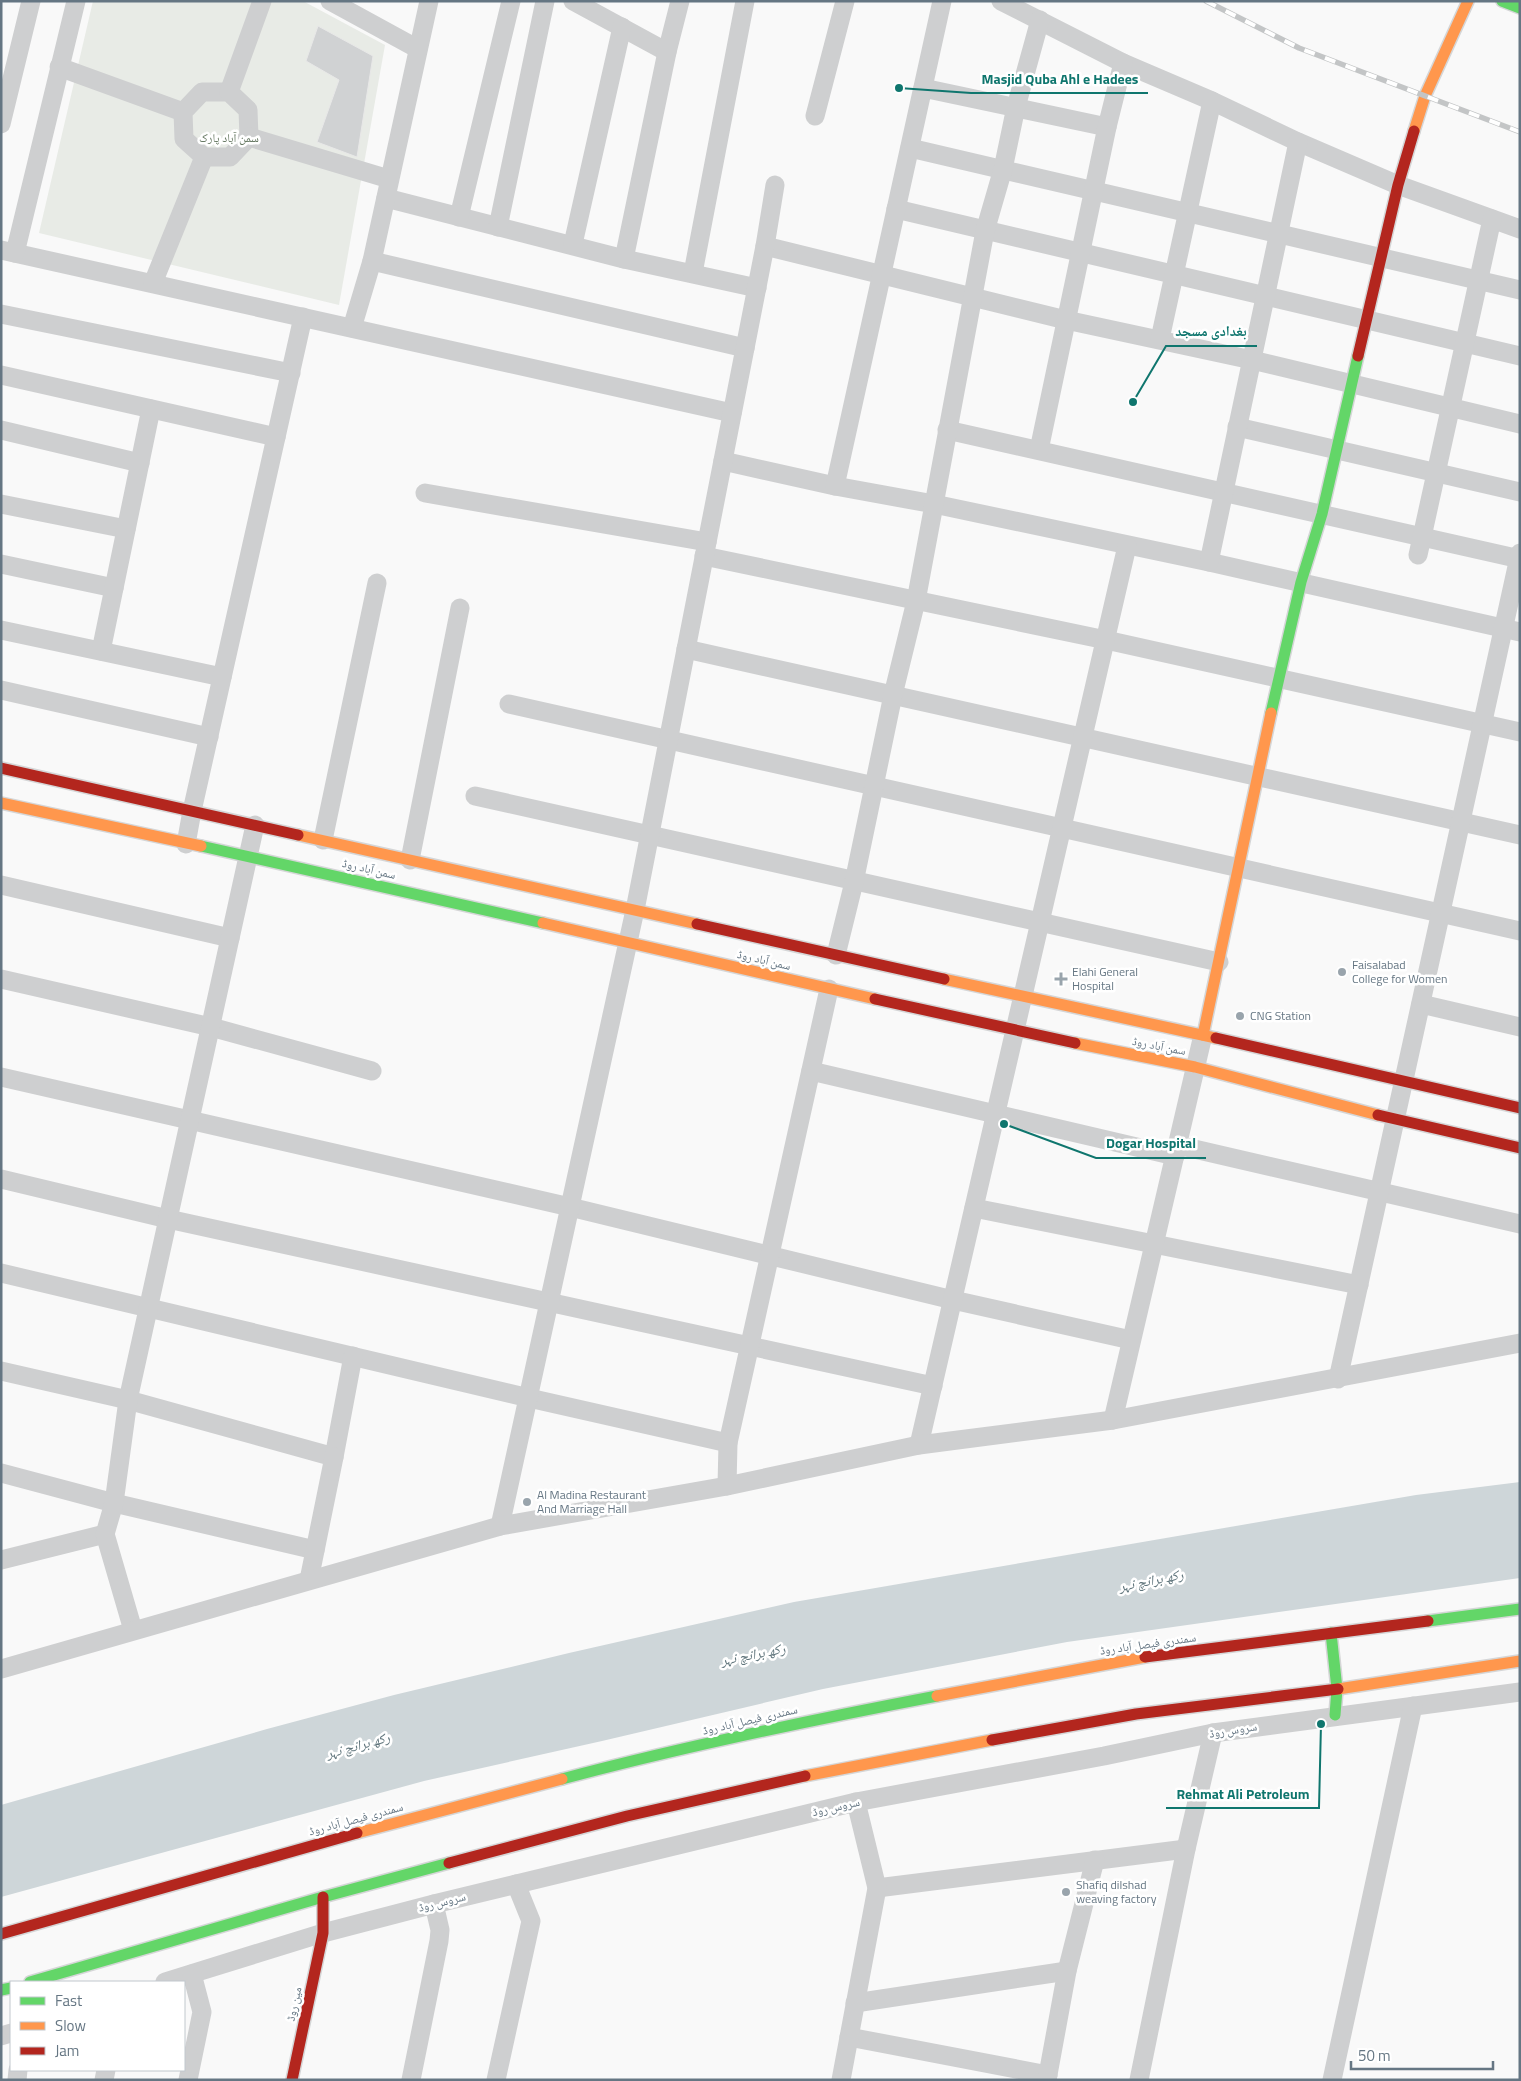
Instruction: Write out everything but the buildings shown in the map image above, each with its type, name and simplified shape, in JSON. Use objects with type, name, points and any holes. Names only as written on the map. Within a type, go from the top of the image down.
[{"type":"street","points":[[1,124],[31,1]]},
{"type":"street","points":[[76,1],[8,251],[732,413]]},
{"type":"street","points":[[229,92],[262,1]]},
{"type":"street","points":[[330,1],[418,49]]},
{"type":"street","points":[[352,328],[372,261],[428,1]]},
{"type":"street","points":[[459,217],[511,1]]},
{"type":"street","points":[[498,227],[545,1]]},
{"type":"street","points":[[573,1],[667,52]]},
{"type":"street","points":[[624,259],[667,52],[680,1]]},
{"type":"street","points":[[693,273],[745,1]]},
{"type":"street","points":[[815,116],[845,1]]},
{"type":"street","points":[[835,486],[942,1]]},
{"type":"street","points":[[1001,1],[1123,63],[1212,101],[1298,142],[1398,185],[1520,229]]},
{"type":"street","points":[[1113,1420],[1203,1035],[1300,582],[1322,514],[1398,185],[1425,96],[1468,1]]},
{"type":"street","points":[[1502,1],[1520,8]]},
{"type":"street","points":[[836,955],[854,882],[893,695],[916,601],[985,231],[1003,169],[1016,107],[1040,20]]},
{"type":"street","points":[[573,244],[622,27]]},
{"type":"street","points":[[1038,450],[1107,127],[1123,63]]},
{"type":"street","points":[[59,67],[183,112]]},
{"type":"street","points":[[923,88],[1107,127]]},
{"type":"street","points":[[202,92],[229,92],[248,110],[249,138],[230,157],[204,158],[184,139],[183,112],[202,92]]},
{"type":"street","points":[[1160,339],[1212,101]]},
{"type":"street","points":[[249,138],[389,179]]},
{"type":"street","points":[[1209,562],[1298,142]]},
{"type":"street","points":[[910,148],[1520,290]]},
{"type":"street","points":[[153,284],[204,158]]},
{"type":"street","points":[[500,1526],[635,910],[757,288],[775,184]]},
{"type":"street","points":[[386,198],[573,244],[624,259],[757,288]]},
{"type":"street","points":[[896,209],[1080,254],[1266,295],[1520,356]]},
{"type":"street","points":[[1418,555],[1492,219]]},
{"type":"street","points":[[765,246],[1066,320],[1252,360],[1520,424]]},
{"type":"street","points":[[372,261],[745,348]]},
{"type":"street","points":[[1,314],[290,372]]},
{"type":"street","points":[[186,844],[303,317]]},
{"type":"street","points":[[1,375],[276,437]]},
{"type":"street","points":[[101,651],[151,409]]},
{"type":"street","points":[[1238,427],[1520,492]]},
{"type":"street","points":[[1,430],[140,463]]},
{"type":"street","points":[[947,430],[1519,557],[1512,630],[1482,723],[1338,1379]]},
{"type":"street","points":[[723,461],[835,486],[934,504],[1209,562],[1512,630]]},
{"type":"street","points":[[425,493],[706,549],[916,601],[1279,677],[1520,732]]},
{"type":"street","points":[[1,504],[126,529]]},
{"type":"street","points":[[919,1445],[1127,546]]},
{"type":"street","points":[[1,564],[114,588]]},
{"type":"street","points":[[323,840],[377,583]]},
{"type":"street","points":[[410,860],[460,608]]},
{"type":"street","points":[[1,630],[222,677]]},
{"type":"street","points":[[686,649],[1520,834]]},
{"type":"street","points":[[1,690],[209,736]]},
{"type":"street","points":[[509,704],[1520,932]]},
{"type":"street","name":"سمن آباد روڈ","points":[[1,768],[1023,997],[1203,1035],[1520,1108]]},
{"type":"street","points":[[475,796],[1219,962]]},
{"type":"street","name":"سمن آباد روڈ","points":[[1,803],[248,857],[1015,1031],[1195,1067],[1395,1119],[1520,1148]]},
{"type":"street","points":[[133,1630],[105,1534],[114,1503],[128,1400],[255,825]]},
{"type":"street","points":[[1,885],[230,938]]},
{"type":"street","points":[[1,979],[211,1027],[372,1071]]},
{"type":"street","points":[[727,1486],[728,1442],[829,989]]},
{"type":"street","points":[[1421,1004],[1520,1027]]},
{"type":"street","points":[[811,1070],[996,1113],[1520,1224]]},
{"type":"street","points":[[1,1076],[570,1207],[953,1300],[1132,1340]]},
{"type":"street","points":[[1,1179],[168,1219],[933,1386]]},
{"type":"street","points":[[974,1208],[1358,1285]]},
{"type":"street","points":[[1,1273],[149,1306],[529,1398],[728,1442]]},
{"type":"street","points":[[1,1669],[500,1526],[727,1486],[919,1445],[1113,1420],[1338,1379],[1520,1343]]},
{"type":"street","points":[[309,1580],[353,1356]]},
{"type":"street","points":[[1,1371],[128,1400],[334,1457]]},
{"type":"street","points":[[1,1473],[114,1503],[315,1550]]},
{"type":"street","points":[[1,1560],[105,1534]]},
{"type":"street","name":"سمندری فیصل آباد روڈ","points":[[1,1934],[373,1828],[620,1764],[820,1718],[1129,1659],[1520,1609]]},
{"type":"street","points":[[1331,1633],[1337,1689],[1335,1715]]},
{"type":"street","points":[[33,1981],[323,1897],[627,1816],[844,1767],[1136,1714],[1337,1689],[1520,1661]]},
{"type":"street","name":"سروس روڈ","points":[[168,1981],[323,1933],[434,1904],[856,1802],[1104,1756],[1213,1733],[1335,1715],[1520,1692]]},
{"type":"street","points":[[1332,2080],[1413,1706]]},
{"type":"street","points":[[1139,2080],[1186,1849],[1213,1733]]},
{"type":"street","points":[[841,2080],[877,1888],[856,1802]]},
{"type":"street","points":[[877,1888],[1186,1849]]},
{"type":"street","points":[[849,2037],[1048,2077],[1067,1971],[1095,1860]]},
{"type":"street","points":[[496,2080],[531,1921],[516,1884]]},
{"type":"street","name":"مین روڈ","points":[[292,2080],[323,1933],[323,1897]]},
{"type":"street","points":[[411,2080],[439,1941],[440,1930],[434,1904]]},
{"type":"street","points":[[855,2003],[1067,1971]]},
{"type":"street","points":[[188,2080],[202,2012],[192,1974]]},
{"type":"green space","name":"سمن آباد پارک","points":[[93,1],[303,1],[385,45],[339,305],[39,233]]},
{"type":"water","name":"رکھ برانچ نہر","points":[[1520,1482],[1520,1578],[1067,1642],[823,1689],[424,1781],[1,1897],[1,1805],[267,1729],[394,1695],[794,1602],[1416,1495]]},
{"type":"railway","points":[[1206,1],[1299,48],[1520,132]]},
{"type":"traffic: fast","points":[[1502,1],[1520,8]]},
{"type":"traffic: fast","points":[[1271,713],[1301,582],[1322,514],[1358,356]]},
{"type":"traffic: fast","points":[[201,846],[543,923]]},
{"type":"traffic: fast","points":[[1428,1621],[1520,1609]]},
{"type":"traffic: fast","points":[[1331,1633],[1337,1689],[1335,1715]]},
{"type":"traffic: fast","points":[[562,1779],[748,1734],[937,1696]]},
{"type":"traffic: fast","points":[[33,1981],[323,1897],[449,1863]]},
{"type":"traffic: fast","points":[[1,1990],[10,1988]]},
{"type":"traffic: slow","points":[[1414,131],[1425,96],[1468,1]]},
{"type":"traffic: slow","points":[[1203,1035],[1271,713]]},
{"type":"traffic: slow","points":[[1,803],[201,846]]},
{"type":"traffic: slow","points":[[298,835],[697,924]]},
{"type":"traffic: slow","points":[[543,923],[875,999]]},
{"type":"traffic: slow","points":[[944,979],[1216,1038]]},
{"type":"traffic: slow","points":[[1075,1043],[1195,1067],[1378,1115]]},
{"type":"traffic: slow","points":[[937,1696],[1145,1657]]},
{"type":"traffic: slow","points":[[1338,1689],[1520,1661]]},
{"type":"traffic: slow","points":[[805,1776],[992,1740]]},
{"type":"traffic: slow","points":[[357,1833],[562,1779]]},
{"type":"traffic: jam","points":[[1358,356],[1398,185],[1414,131]]},
{"type":"traffic: jam","points":[[1,768],[298,835]]},
{"type":"traffic: jam","points":[[697,924],[944,979]]},
{"type":"traffic: jam","points":[[875,999],[1075,1043]]},
{"type":"traffic: jam","points":[[1216,1038],[1520,1108]]},
{"type":"traffic: jam","points":[[1378,1115],[1520,1148]]},
{"type":"traffic: jam","points":[[1145,1657],[1428,1621]]},
{"type":"traffic: jam","points":[[992,1740],[1136,1714],[1338,1689]]},
{"type":"traffic: jam","points":[[449,1863],[627,1816],[805,1776]]},
{"type":"traffic: jam","points":[[1,1934],[357,1833]]},
{"type":"traffic: jam","points":[[292,2080],[323,1933],[323,1897]]},
{"type":"place","name":"Masjid Quba Ahl e Hadees","points":[[899,88]]},
{"type":"place","name":"بغدادی مسجد","points":[[1133,402]]},
{"type":"place","name":"Faisalabad College for Women","points":[[1342,972]]},
{"type":"place","name":"Elahi General Hospital","points":[[1061,979]]},
{"type":"place","name":"CNG Station","points":[[1240,1016]]},
{"type":"place","name":"Dogar Hospital","points":[[1004,1124]]},
{"type":"place","name":"Al Madina Restaurant And Marriage Hall","points":[[527,1502]]},
{"type":"place","name":"Rehmat Ali Petroleum","points":[[1321,1724]]},
{"type":"place","name":"Shafiq dilshad weaving factory","points":[[1066,1892]]}]
